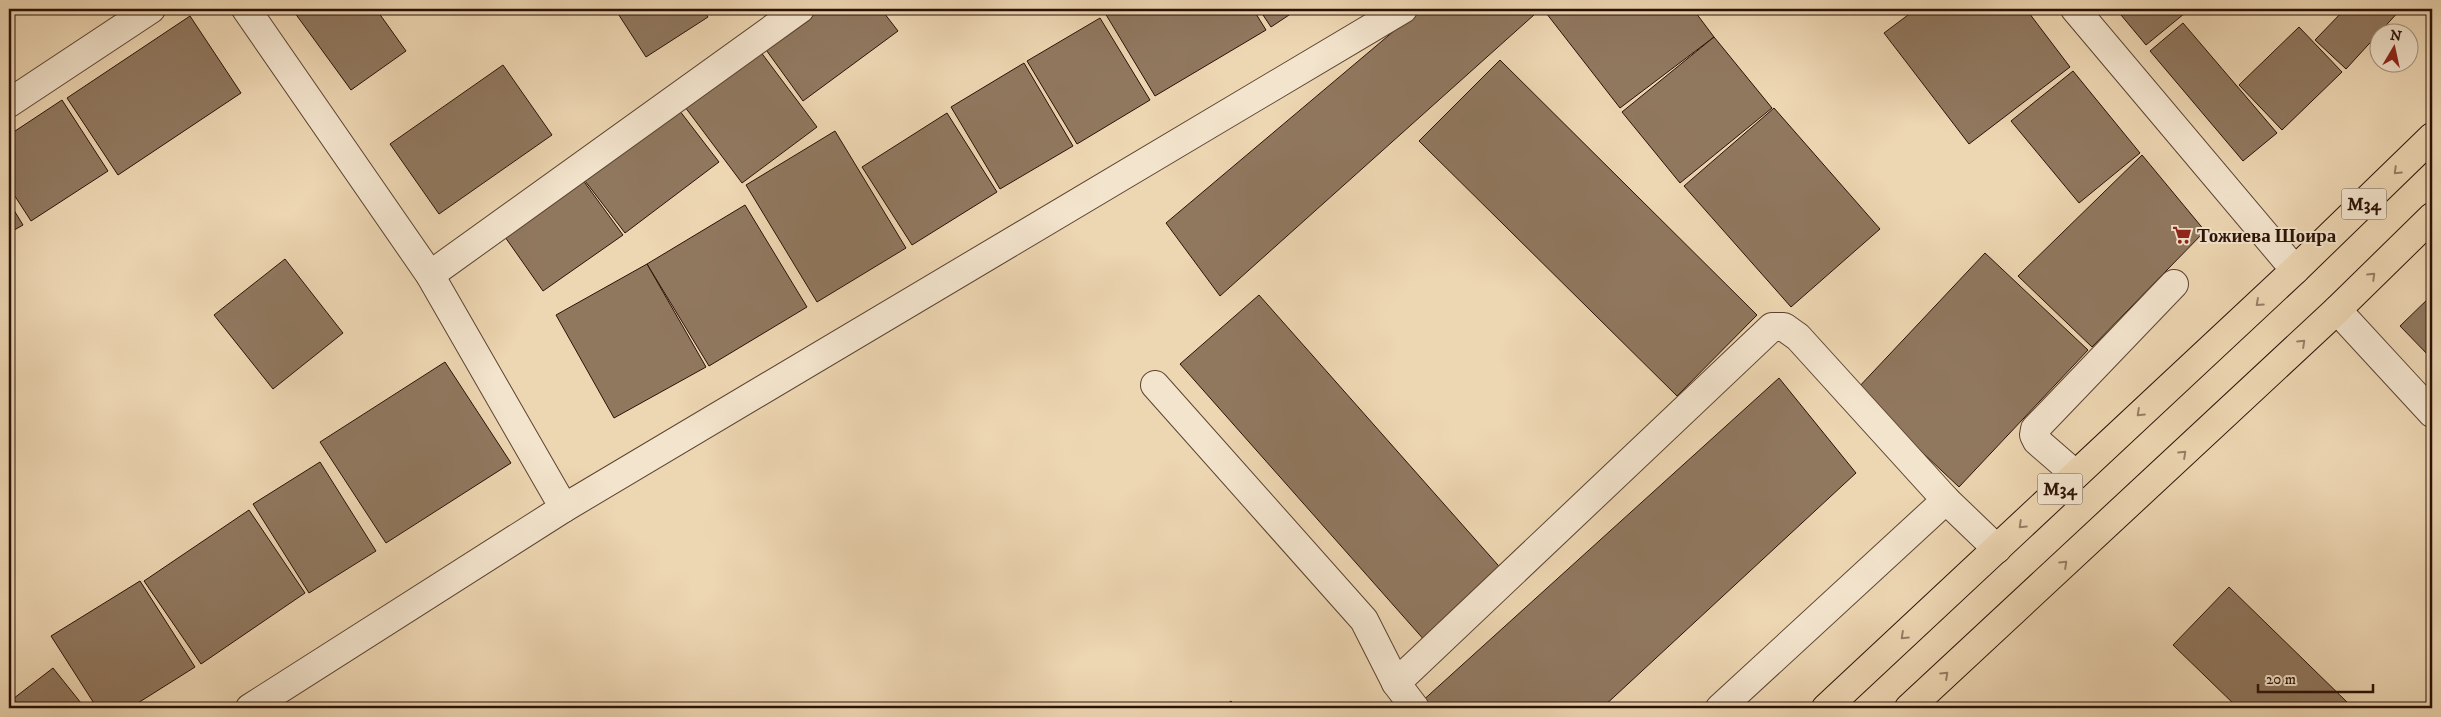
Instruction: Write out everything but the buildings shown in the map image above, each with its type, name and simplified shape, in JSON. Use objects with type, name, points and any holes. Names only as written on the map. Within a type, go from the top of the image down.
[{"type":"main road","name":"M34","points":[[1826,708],[2295,270],[2432,137]]},
{"type":"main road","points":[[1909,708],[2337,310],[2432,217]]},
{"type":"street","points":[[9,104],[151,9]]},
{"type":"street","points":[[246,9],[430,276],[564,508]]},
{"type":"street","points":[[430,276],[800,9]]},
{"type":"street","points":[[250,708],[564,508],[1403,9]]},
{"type":"street","points":[[2076,9],[2295,270]]},
{"type":"street","points":[[2075,474],[2036,441],[2035,430],[2174,284]]},
{"type":"street","points":[[2337,310],[2432,413]]},
{"type":"street","points":[[1396,683],[1772,327],[1784,327],[1798,337],[1946,500],[1997,550]]},
{"type":"street","points":[[1154,384],[1364,620],[1396,683],[1415,708]]},
{"type":"street","points":[[1720,708],[1946,500]]},
{"type":"place","name":"Тожиева Шоира","points":[[2182,235]]}]
